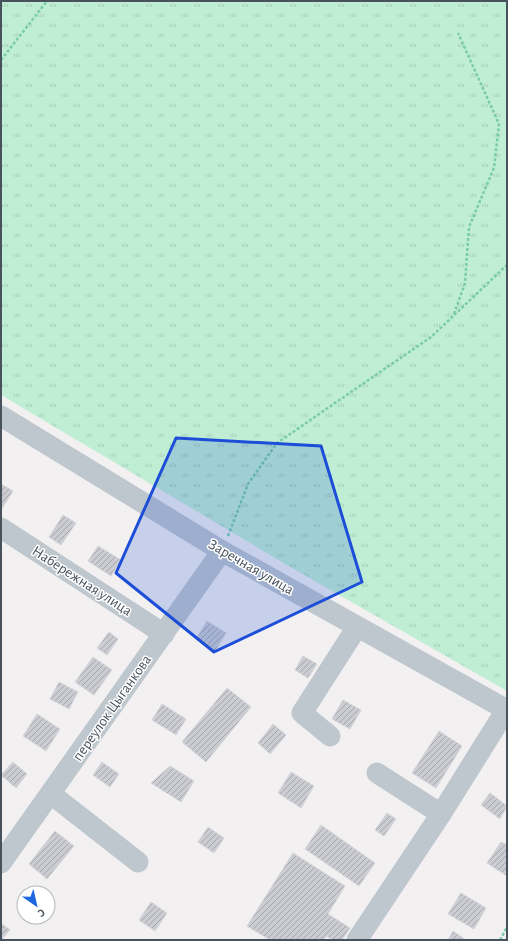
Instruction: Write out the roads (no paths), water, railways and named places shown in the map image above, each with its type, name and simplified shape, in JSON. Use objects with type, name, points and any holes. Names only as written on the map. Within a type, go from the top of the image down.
[{"type":"street","name":"Заречная улица","points":[[1,416],[222,551],[506,710]]},
{"type":"street","name":"Набережная улица","points":[[1,528],[164,634]]},
{"type":"street","name":"переулок Цыганкова","points":[[1,864],[222,551]]},
{"type":"street","points":[[330,736],[302,714],[357,627]]},
{"type":"street","points":[[357,940],[442,814],[506,710]]},
{"type":"street","points":[[377,773],[442,814]]},
{"type":"street","points":[[51,794],[138,862]]}]
